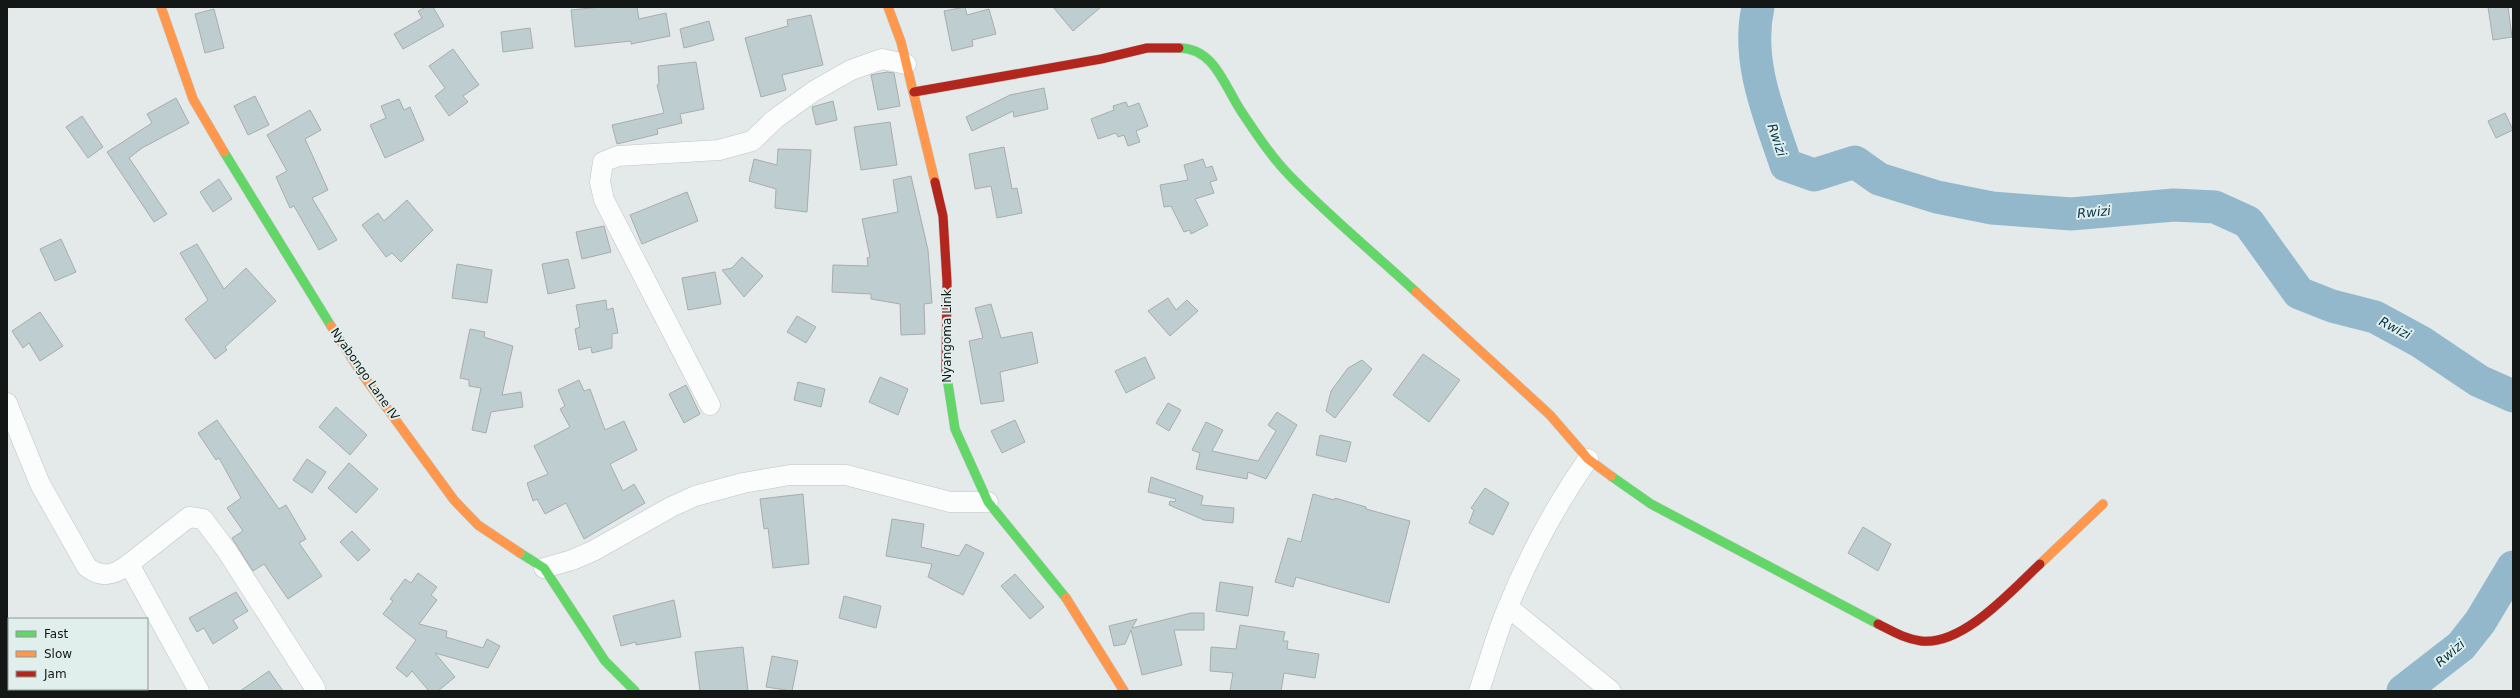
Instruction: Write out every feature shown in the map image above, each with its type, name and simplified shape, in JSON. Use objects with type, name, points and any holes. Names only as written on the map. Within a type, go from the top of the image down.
[{"type":"street","name":"Nyabongo Lane IV","points":[[161,7],[181,69],[193,99],[258,210],[362,374],[454,500],[483,529],[544,568],[586,635],[605,660],[635,691]]},
{"type":"street","name":"Nyangoma Link","points":[[888,7],[901,42],[943,216],[947,282],[945,355],[948,393],[955,429],[988,502],[1073,607],[1124,691]]},
{"type":"street","points":[[914,92],[1100,59],[1147,48],[1188,48],[1205,55],[1216,67],[1242,113],[1290,176],[1550,415],[1588,459],[1651,504],[1901,636],[1922,641],[1939,640],[1968,627],[2012,590],[2103,504]]},
{"type":"street","points":[[710,405],[604,200],[600,182],[603,162],[618,156],[719,150],[752,141],[775,119],[814,91],[851,70],[882,59],[906,64]]},
{"type":"street","points":[[7,403],[40,484],[87,567],[95,574],[116,574],[189,518],[203,519],[227,551],[315,688]]},
{"type":"street","points":[[1479,691],[1508,607],[1564,493],[1588,459]]},
{"type":"street","points":[[544,568],[572,560],[593,551],[671,507],[695,496],[743,483],[790,475],[846,475],[898,490],[950,502],[988,502]]},
{"type":"street","points":[[128,564],[199,691]]},
{"type":"street","points":[[1508,607],[1611,691]]},
{"type":"building","points":[[426,7],[433,7],[444,26],[403,49],[394,34],[422,18],[418,11]]},
{"type":"building","points":[[600,7],[637,7],[639,19],[666,13],[670,36],[631,44],[631,41],[575,47],[571,10]]},
{"type":"building","points":[[965,7],[967,15],[989,9],[996,34],[972,40],[973,46],[952,51],[944,11]]},
{"type":"building","points":[[1053,7],[1101,7],[1073,31]]},
{"type":"building","points":[[2488,7],[2508,7],[2512,37],[2493,40]]},
{"type":"building","points":[[214,9],[224,48],[205,53],[195,14]]},
{"type":"building","points":[[811,15],[823,65],[782,75],[786,90],[761,97],[745,38],[788,26],[787,20]]},
{"type":"building","points":[[709,21],[714,40],[684,48],[680,29]]},
{"type":"building","points":[[530,28],[533,48],[503,52],[501,32]]},
{"type":"building","points":[[453,49],[479,85],[463,96],[468,102],[449,116],[435,96],[445,88],[429,66]]},
{"type":"building","points":[[696,62],[704,109],[680,114],[682,123],[657,129],[658,134],[617,144],[612,125],[664,113],[657,85],[659,84],[658,66]]},
{"type":"building","points":[[887,72],[894,73],[900,106],[878,110],[871,75]]},
{"type":"building","points":[[1044,88],[1048,109],[1014,117],[1013,111],[972,131],[966,117],[1010,95]]},
{"type":"building","points":[[255,96],[269,125],[248,135],[234,106]]},
{"type":"building","points":[[176,98],[189,123],[142,148],[129,158],[167,214],[154,222],[107,152],[152,123],[147,114]]},
{"type":"building","points":[[399,99],[404,110],[410,107],[424,140],[385,158],[370,125],[386,118],[381,106]]},
{"type":"building","points":[[833,101],[837,120],[816,125],[812,107]]},
{"type":"building","points":[[1126,102],[1128,107],[1139,103],[1148,126],[1136,131],[1140,142],[1128,146],[1124,135],[1118,137],[1116,133],[1098,139],[1091,119],[1114,110],[1113,106]]},
{"type":"building","points":[[310,110],[321,130],[305,139],[328,190],[312,198],[337,240],[319,250],[294,206],[290,208],[276,177],[287,171],[267,135]]},
{"type":"building","points":[[2505,113],[2513,130],[2496,138],[2488,121]]},
{"type":"building","points":[[82,116],[103,147],[88,158],[66,127]]},
{"type":"building","points":[[890,122],[897,165],[861,170],[854,127]]},
{"type":"building","points":[[1004,147],[1012,189],[1017,188],[1022,213],[997,218],[991,186],[975,189],[969,154]]},
{"type":"building","points":[[778,149],[811,150],[807,212],[775,208],[776,189],[749,181],[754,159],[777,165]]},
{"type":"building","points":[[1203,159],[1206,168],[1212,166],[1217,180],[1210,182],[1214,193],[1195,199],[1208,225],[1191,234],[1190,230],[1184,232],[1171,206],[1164,207],[1160,185],[1188,180],[1184,165]]},
{"type":"building","points":[[911,176],[928,250],[932,303],[924,304],[925,334],[901,335],[900,304],[871,299],[871,294],[832,292],[833,265],[868,266],[867,258],[870,257],[862,219],[898,212],[893,180]]},
{"type":"building","points":[[219,179],[232,199],[213,212],[200,192]]},
{"type":"building","points":[[687,192],[698,221],[642,244],[630,215]]},
{"type":"building","points":[[407,200],[433,230],[401,262],[392,253],[386,257],[362,225],[378,213],[384,221]]},
{"type":"building","points":[[604,226],[611,252],[582,259],[576,232]]},
{"type":"building","points":[[61,239],[76,272],[55,281],[40,249]]},
{"type":"building","points":[[197,244],[224,289],[246,268],[276,301],[225,347],[227,350],[215,359],[185,319],[208,300],[180,253]]},
{"type":"building","points":[[742,257],[763,276],[744,297],[722,270],[732,268]]},
{"type":"building","points":[[568,259],[575,288],[548,294],[542,264]]},
{"type":"building","points":[[457,264],[492,270],[487,303],[452,298]]},
{"type":"building","points":[[715,272],[721,304],[688,310],[682,278]]},
{"type":"building","points":[[1168,298],[1176,310],[1187,300],[1198,311],[1170,336],[1148,311]]},
{"type":"building","points":[[606,300],[607,310],[613,308],[618,333],[612,334],[612,348],[592,353],[591,347],[579,350],[575,329],[580,327],[576,305]]},
{"type":"building","points":[[991,304],[1001,338],[1032,332],[1038,363],[1000,372],[1004,401],[981,404],[969,341],[983,338],[975,308]]},
{"type":"building","points":[[40,312],[63,346],[40,361],[29,343],[23,348],[12,331]]},
{"type":"building","points":[[797,316],[816,327],[806,343],[787,332]]},
{"type":"building","points":[[470,329],[485,332],[484,337],[513,346],[502,395],[521,392],[523,407],[491,412],[486,433],[472,430],[481,388],[469,386],[469,380],[460,378]]},
{"type":"building","points":[[1423,354],[1460,380],[1429,422],[1393,395]]},
{"type":"building","points":[[1145,357],[1155,378],[1126,393],[1115,371]]},
{"type":"building","points":[[1362,360],[1372,369],[1335,418],[1326,411],[1331,391],[1348,368]]},
{"type":"building","points":[[880,377],[908,389],[898,415],[869,402]]},
{"type":"building","points":[[579,380],[584,391],[590,389],[605,430],[624,421],[637,450],[610,464],[623,491],[634,484],[645,503],[584,539],[566,503],[545,514],[537,499],[533,501],[527,483],[548,474],[534,446],[570,427],[560,409],[565,406],[558,390]]},
{"type":"building","points":[[798,382],[825,389],[821,407],[794,400]]},
{"type":"building","points":[[686,385],[700,414],[684,423],[669,394]]},
{"type":"building","points":[[1168,403],[1181,410],[1169,431],[1156,423]]},
{"type":"building","points":[[336,407],[367,435],[350,455],[319,427]]},
{"type":"building","points":[[1277,412],[1297,425],[1266,479],[1248,472],[1247,479],[1196,469],[1200,453],[1192,450],[1206,422],[1223,430],[1212,451],[1258,461],[1276,431],[1268,425]]},
{"type":"building","points":[[217,420],[279,509],[286,505],[306,539],[299,543],[322,576],[288,599],[264,564],[253,571],[232,538],[243,531],[227,508],[241,498],[219,458],[216,460],[198,433]]},
{"type":"building","points":[[1015,420],[1025,442],[1002,453],[991,431]]},
{"type":"building","points":[[1320,435],[1351,442],[1346,462],[1316,455]]},
{"type":"building","points":[[307,459],[326,472],[312,493],[293,480]]},
{"type":"building","points":[[349,463],[378,489],[356,513],[328,488]]},
{"type":"building","points":[[1151,477],[1203,496],[1201,505],[1234,508],[1233,523],[1204,520],[1169,505],[1170,501],[1175,502],[1176,499],[1148,492]]},
{"type":"building","points":[[1485,488],[1509,503],[1493,535],[1469,523],[1474,510],[1471,508]]},
{"type":"building","points":[[803,494],[809,564],[773,568],[768,528],[764,529],[760,499]]},
{"type":"building","points":[[1313,494],[1334,500],[1335,498],[1366,507],[1366,509],[1410,521],[1389,603],[1296,577],[1293,587],[1275,582],[1288,538],[1301,542]]},
{"type":"building","points":[[892,519],[924,524],[921,547],[959,556],[966,544],[984,553],[963,595],[928,577],[932,564],[886,556]]},
{"type":"building","points":[[1863,527],[1891,544],[1878,571],[1848,553]]},
{"type":"building","points":[[352,531],[370,550],[358,561],[340,542]]},
{"type":"building","points":[[418,573],[437,587],[431,595],[437,600],[419,624],[447,631],[446,637],[483,648],[487,639],[500,646],[488,668],[435,653],[455,677],[438,691],[429,691],[412,671],[407,677],[396,668],[416,640],[383,614],[393,601],[390,599],[405,579],[411,583]]},
{"type":"building","points":[[1015,574],[1044,607],[1030,619],[1001,586]]},
{"type":"building","points":[[1220,582],[1253,587],[1248,616],[1216,611]]},
{"type":"building","points":[[236,592],[248,611],[233,620],[238,628],[213,644],[204,628],[197,632],[189,618]]},
{"type":"building","points":[[844,596],[881,606],[876,628],[839,618]]},
{"type":"building","points":[[674,600],[681,637],[636,645],[636,642],[621,646],[613,616]]},
{"type":"building","points":[[1191,613],[1204,613],[1204,630],[1174,630],[1182,665],[1142,675],[1131,630],[1125,644],[1114,646],[1109,626],[1137,619],[1132,628]]},
{"type":"building","points":[[1240,625],[1285,632],[1283,641],[1288,641],[1287,649],[1319,654],[1315,678],[1284,673],[1281,691],[1230,691],[1233,673],[1210,671],[1211,647],[1236,649]]},
{"type":"building","points":[[743,647],[748,691],[700,691],[695,652]]},
{"type":"building","points":[[772,656],[798,661],[792,691],[766,687]]},
{"type":"building","points":[[269,671],[283,691],[240,691]]},
{"type":"waterway","name":"Rwizi","points":[[1758,7],[1755,27],[1757,67],[1761,87],[1786,165],[1814,175],[1855,162],[1879,179],[1937,197],[1992,208],[2071,214],[2174,205],[2215,207],[2248,222],[2299,293],[2332,306],[2375,317],[2421,342],[2479,381],[2513,396]]},
{"type":"waterway","name":"Rwizi","points":[[2403,691],[2461,646],[2480,622],[2513,567]]},
{"type":"traffic: fast","points":[[1179,48],[1192,50],[1211,62],[1254,130],[1284,170],[1321,206],[1416,292]]},
{"type":"traffic: fast","points":[[224,152],[331,326]]},
{"type":"traffic: fast","points":[[946,371],[955,429],[988,502],[1066,598]]},
{"type":"traffic: fast","points":[[1611,476],[1651,504],[1878,624]]},
{"type":"traffic: fast","points":[[520,553],[544,568],[605,661],[635,691]]},
{"type":"traffic: slow","points":[[161,7],[193,99],[224,152]]},
{"type":"traffic: slow","points":[[888,7],[901,42],[935,182]]},
{"type":"traffic: slow","points":[[1416,292],[1550,415],[1588,459],[1611,476]]},
{"type":"traffic: slow","points":[[331,326],[362,374],[454,500],[478,525],[520,553]]},
{"type":"traffic: slow","points":[[2040,564],[2103,504]]},
{"type":"traffic: slow","points":[[1066,598],[1124,691]]},
{"type":"traffic: jam","points":[[914,92],[1101,59],[1147,48],[1179,48]]},
{"type":"traffic: jam","points":[[935,182],[943,216],[947,282],[946,371]]},
{"type":"traffic: jam","points":[[1878,624],[1904,637],[1921,641],[1937,640],[1953,635],[1970,626],[1986,614],[2040,564]]}]
